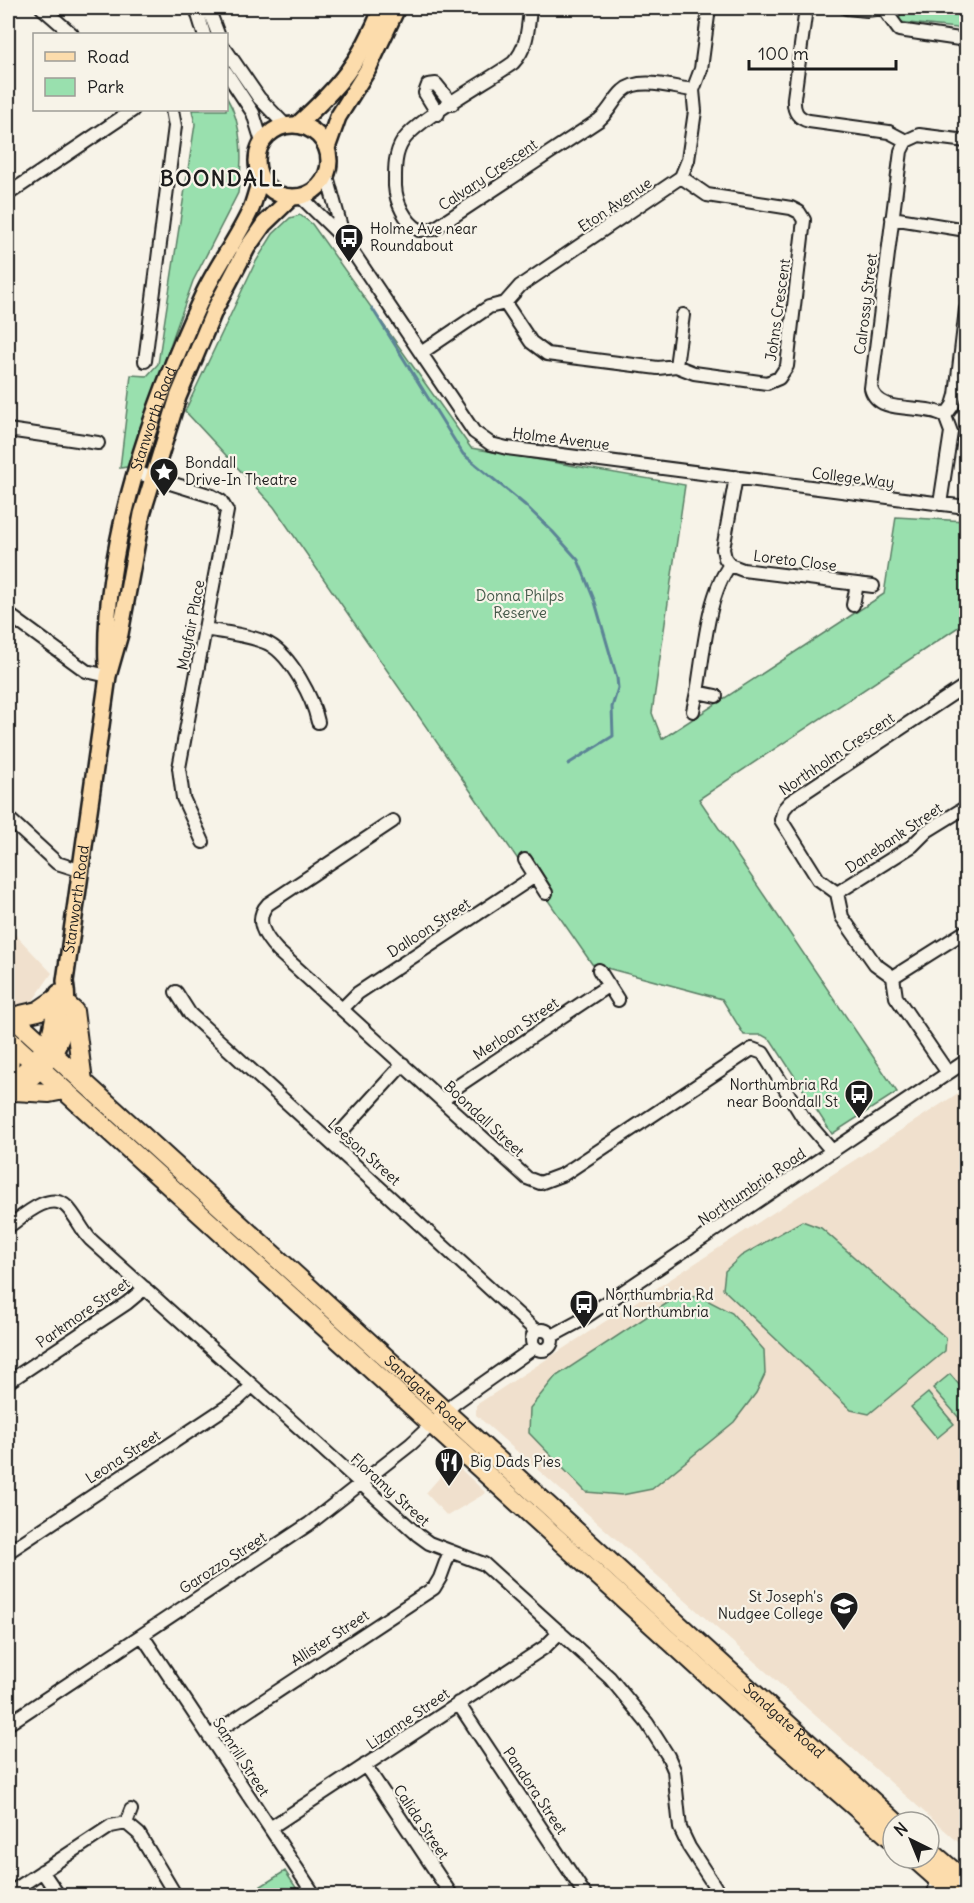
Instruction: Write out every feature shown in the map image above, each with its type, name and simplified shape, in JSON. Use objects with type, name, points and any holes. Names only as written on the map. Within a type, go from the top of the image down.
[{"type":"highway","points":[[10,1015],[38,1011],[61,1001],[74,1011],[83,1082]]},
{"type":"highway","name":"Sandgate Road","points":[[10,1015],[437,1418],[881,1829]]},
{"type":"highway","points":[[10,1041],[9,1086],[49,1093],[64,1090]]},
{"type":"highway","name":"Sandgate Road","points":[[10,1041],[881,1810]]},
{"type":"highway","points":[[941,1860],[966,1882]]},
{"type":"highway","points":[[923,1870],[936,1887],[957,1896]]},
{"type":"main road","points":[[382,8],[346,76],[322,104],[292,125],[269,134],[262,142],[257,160],[261,179],[279,195],[296,197],[312,193],[327,176],[329,167],[327,148],[338,117],[368,69],[397,8]]},
{"type":"main road","points":[[292,125],[315,132],[327,148]]},
{"type":"main road","name":"Stanworth Road","points":[[108,676],[105,632],[116,561],[135,472],[178,350],[206,290],[251,209],[261,179]]},
{"type":"main road","name":"Stanworth Road","points":[[9,1086],[38,1066],[49,1050],[62,1040],[61,1001],[108,676],[120,634],[142,514],[152,477],[185,378],[231,277],[255,235],[296,197]]},
{"type":"street","points":[[42,8],[71,33]]},
{"type":"street","points":[[196,8],[204,33]]},
{"type":"street","points":[[208,8],[218,33]]},
{"type":"street","name":"Calvary Crescent","points":[[530,8],[527,39],[519,56],[407,135],[399,147],[396,163],[399,204],[412,224],[423,232],[434,229],[453,217],[599,120],[622,92],[631,85],[643,84],[693,90]]},
{"type":"street","points":[[681,177],[688,160],[695,111],[693,90],[701,69],[709,8]]},
{"type":"street","points":[[806,8],[794,98],[796,113],[809,121],[895,133],[906,141],[919,135],[966,141]]},
{"type":"street","points":[[846,8],[873,10],[883,8],[899,30],[966,40]]},
{"type":"street","points":[[228,53],[258,98],[292,125]]},
{"type":"street","points":[[228,77],[253,113],[262,142]]},
{"type":"street","points":[[438,114],[425,93],[428,85],[436,84],[452,104]]},
{"type":"street","points":[[8,194],[132,111]]},
{"type":"street","name":"Stanworth Road","points":[[145,361],[175,126],[172,111]]},
{"type":"street","name":"Calrossy Street","points":[[906,141],[901,151],[872,392],[876,399],[888,405],[933,410],[945,416]]},
{"type":"street","name":"Holme Avenue","points":[[327,176],[333,191],[344,239]]},
{"type":"street","name":"Eton Avenue","points":[[421,352],[489,307],[505,303],[520,286],[681,177]]},
{"type":"street","name":"Johns Crescent","points":[[505,303],[531,342],[547,354],[658,368],[676,366],[694,373],[767,383],[779,378],[787,366],[804,225],[802,216],[795,209],[707,195],[681,177]]},
{"type":"street","name":"Holme Avenue","points":[[296,197],[344,239],[474,432],[491,444],[507,448],[736,477]]},
{"type":"street","points":[[892,218],[957,227],[966,231]]},
{"type":"street","points":[[940,504],[951,432],[945,416],[954,402],[966,309]]},
{"type":"street","points":[[676,366],[683,315]]},
{"type":"street","points":[[8,430],[98,443]]},
{"type":"street","name":"Mayfair Place","points":[[135,472],[212,496],[221,501],[227,511],[179,768],[183,798],[203,842]]},
{"type":"street","points":[[693,711],[716,591],[730,565],[723,549],[736,477]]},
{"type":"street","name":"College Way","points":[[736,477],[966,507]]},
{"type":"street","name":"Loreto Close","points":[[730,565],[743,570],[873,586]]},
{"type":"street","points":[[854,605],[857,584]]},
{"type":"street","points":[[8,614],[86,671],[108,676]]},
{"type":"street","points":[[205,629],[256,640],[274,647],[312,699],[318,722]]},
{"type":"street","name":"Northholm Crescent","points":[[837,893],[820,882],[785,830],[781,820],[784,809],[856,761],[871,747],[933,710],[948,696],[966,685]]},
{"type":"street","points":[[697,692],[716,696]]},
{"type":"street","name":"Danebank Street","points":[[837,893],[912,846],[927,831],[966,807]]},
{"type":"street","points":[[8,818],[57,863],[79,870]]},
{"type":"street","name":"Boondall Street","points":[[393,821],[272,901],[264,908],[260,916],[262,930],[270,942],[527,1178],[535,1182],[546,1182],[564,1174],[745,1052],[756,1049],[763,1053],[802,1116],[832,1151]]},
{"type":"street","points":[[525,860],[546,893]]},
{"type":"street","name":"Dalloon Street","points":[[342,1009],[358,993],[535,876]]},
{"type":"street","points":[[837,893],[842,917],[877,968],[893,977]]},
{"type":"street","points":[[893,977],[966,931]]},
{"type":"street","points":[[599,970],[618,1000]]},
{"type":"street","points":[[893,977],[896,997],[948,1074]]},
{"type":"street","name":"Merloon Street","points":[[443,1101],[458,1086],[609,985]]},
{"type":"street","name":"Leeson Street","points":[[176,992],[190,1014],[536,1331]]},
{"type":"street","name":"Northumbria Road","points":[[552,1336],[578,1322],[966,1061]]},
{"type":"street","points":[[331,1143],[403,1064]]},
{"type":"street","name":"Floramy Street","points":[[8,1227],[44,1204],[53,1201],[62,1203],[90,1239],[423,1539],[484,1564],[610,1678],[661,1743],[674,1770],[680,1828],[721,1896]]},
{"type":"street","name":"Parkmore Street","points":[[8,1382],[128,1303],[145,1288]]},
{"type":"street","points":[[545,1330],[552,1336],[552,1343],[548,1349],[541,1350],[535,1347],[532,1339],[536,1331],[545,1330]]},
{"type":"street","points":[[437,1418],[535,1347]]},
{"type":"street","name":"Leona Street","points":[[8,1552],[237,1400],[252,1386]]},
{"type":"street","name":"Garozzo Street","points":[[8,1724],[309,1524],[361,1484],[437,1418]]},
{"type":"street","name":"Allister Street","points":[[210,1736],[434,1588],[450,1551]]},
{"type":"street","name":"Lizanne Street","points":[[270,1828],[545,1647],[560,1632]]},
{"type":"street","name":"Samrill Street","points":[[142,1635],[315,1896]]},
{"type":"street","name":"Pandora Street","points":[[458,1703],[586,1896]]},
{"type":"street","name":"Calida Street","points":[[365,1765],[452,1896]]},
{"type":"street","points":[[126,1823],[131,1810]]},
{"type":"street","points":[[8,1894],[111,1826],[126,1823]]},
{"type":"street","points":[[126,1823],[139,1834],[176,1896]]},
{"type":"street","points":[[42,1871],[59,1896]]},
{"type":"shaded area","points":[[10,929],[52,973],[30,1005],[13,1006],[8,1001],[8,931]]},
{"type":"shaded area","name":"St Joseph's Nudgee College","points":[[966,1088],[966,1849],[941,1827],[941,1810],[922,1810],[476,1415],[476,1405]]},
{"type":"shaded area","points":[[453,1462],[486,1493],[447,1516],[426,1493]]},
{"type":"green space","points":[[901,8],[966,8],[966,29],[899,22]]},
{"type":"green space","points":[[228,100],[239,132],[241,169],[238,193],[193,281],[127,467],[120,468],[131,375],[147,376],[158,364],[195,124],[192,111],[228,111]]},
{"type":"green space","name":"Donna Philps Reserve","points":[[300,215],[312,224],[471,448],[685,485],[652,713],[662,739],[884,594],[896,517],[966,521],[966,622],[699,799],[897,1092],[832,1134],[771,1040],[762,1035],[744,1035],[722,999],[592,964],[545,896],[553,890],[530,854],[519,861],[274,507],[185,411],[255,263],[273,234],[290,218]]},
{"type":"green space","points":[[802,1221],[821,1228],[946,1338],[945,1351],[869,1414],[851,1410],[723,1289],[725,1271],[741,1256]]},
{"type":"green space","points":[[678,1296],[701,1297],[732,1313],[764,1350],[765,1374],[756,1393],[734,1422],[652,1489],[622,1495],[586,1492],[529,1433],[530,1408],[555,1377]]},
{"type":"green space","points":[[950,1374],[966,1393],[966,1414],[960,1419],[933,1388]]},
{"type":"green space","points":[[928,1393],[954,1424],[937,1438],[911,1407]]},
{"type":"green space","points":[[285,1871],[301,1895],[247,1895]]},
{"type":"waterway","points":[[372,308],[463,454],[525,505],[578,560],[595,602],[618,688],[612,707],[613,736],[568,764]]},
{"type":"place","name":"Holme Ave near Roundabout","points":[[349,264]]},
{"type":"place","name":"Bondall Drive-In Theatre","points":[[164,498]]},
{"type":"place","name":"Northumbria Rd near Boondall St","points":[[859,1120]]},
{"type":"place","name":"Northumbria Rd at Northumbria","points":[[584,1330]]},
{"type":"place","name":"Big Dads Pies","points":[[449,1488]]},
{"type":"place","name":"St Joseph's Nudgee College","points":[[844,1632]]},
{"type":"district","name":"BOONDALL","points":[[222,179]]}]
